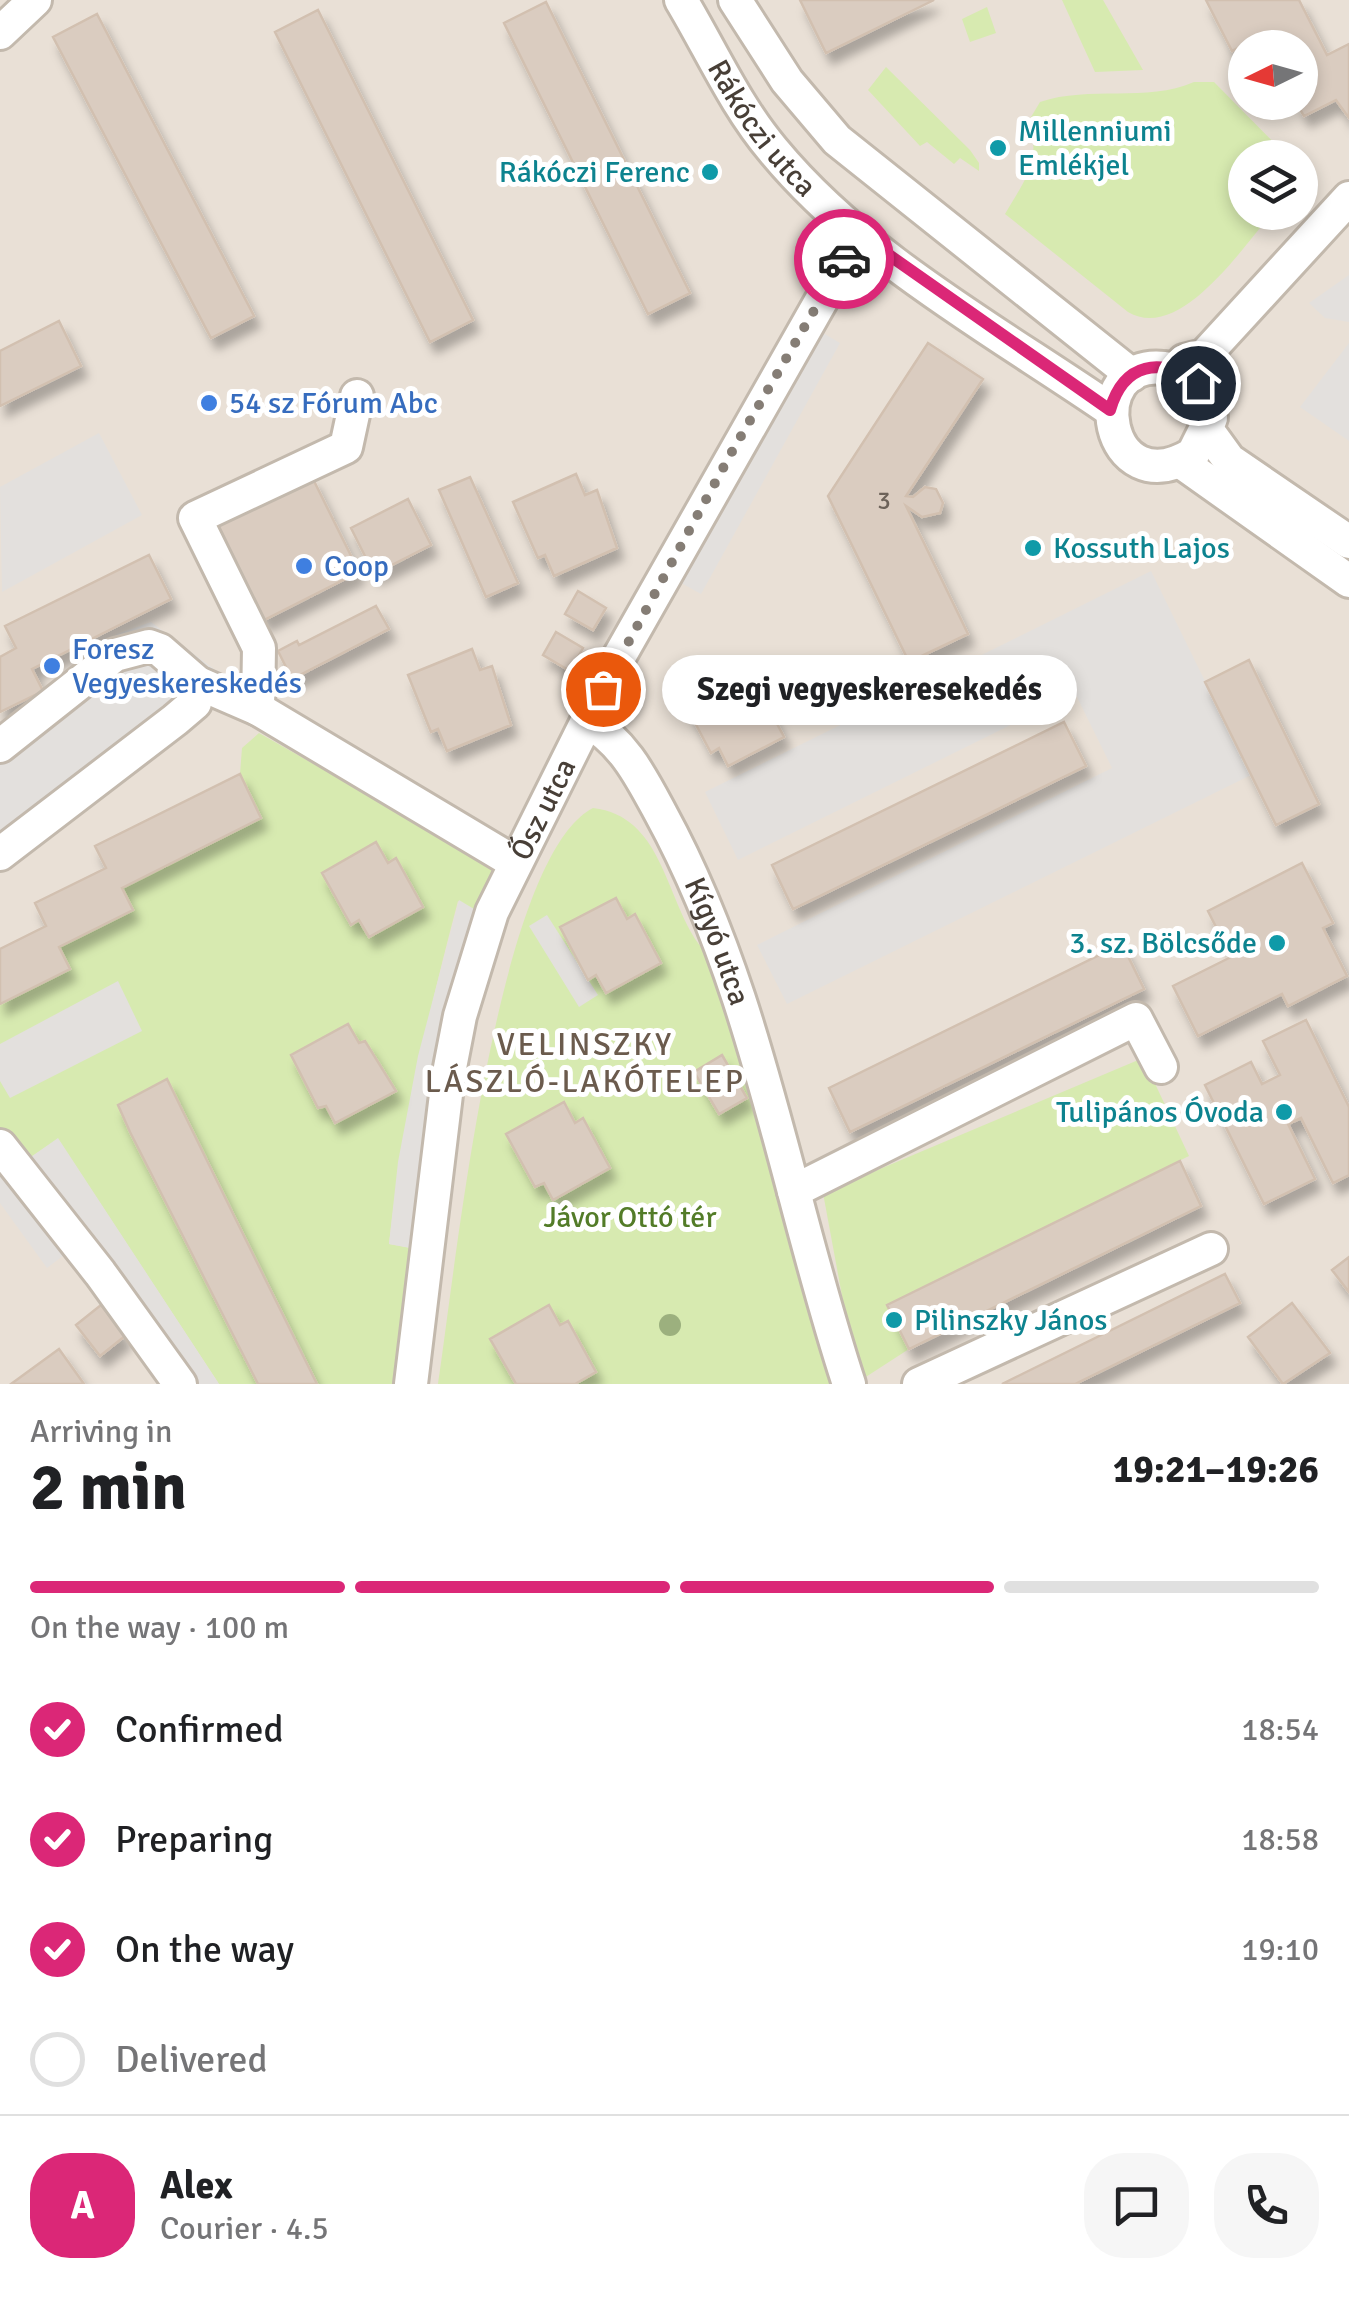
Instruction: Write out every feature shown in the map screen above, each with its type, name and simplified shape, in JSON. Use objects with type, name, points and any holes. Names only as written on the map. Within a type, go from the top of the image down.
[{"type":"street","points":[[0,33],[35,0]]},
{"type":"street","name":"Rákóczi utca","points":[[681,0],[770,146],[823,204],[859,234],[1110,410]]},
{"type":"street","name":"Rákóczi utca","points":[[735,0],[787,81],[836,140],[1143,370],[1178,369],[1198,383],[1208,418],[1229,460],[1349,542]]},
{"type":"street","points":[[1204,356],[1208,418],[1193,454],[1164,466],[1130,456],[1118,444],[1110,410],[1114,396],[1143,370],[1204,356],[1349,198]]},
{"type":"street","name":"Ősz utca","points":[[412,1384],[439,1135],[460,1016],[492,912],[587,721],[734,448],[859,234]]},
{"type":"street","points":[[258,709],[260,648],[196,518],[346,447],[357,396]]},
{"type":"street","points":[[1181,462],[1349,581]]},
{"type":"street","points":[[0,746],[126,649],[160,650],[198,682],[258,709],[514,862]]},
{"type":"street","points":[[0,854],[176,720],[195,703],[198,682]]},
{"type":"street","name":"Kígyó utca","points":[[587,721],[625,752],[700,888],[734,977],[849,1384]]},
{"type":"street","points":[[794,1191],[1136,1019],[1161,1067]]},
{"type":"street","points":[[0,1146],[100,1273],[180,1384]]},
{"type":"street","points":[[919,1384],[1210,1249]]},
{"type":"shaded area","points":[[0,0],[1349,0],[1349,1384],[0,1384]]},
{"type":"shaded area","points":[[1349,275],[1349,322],[1325,318],[1309,303]]},
{"type":"shaded area","points":[[806,323],[840,343],[701,594],[665,574]]},
{"type":"shaded area","points":[[1349,343],[1349,441],[1300,407]]},
{"type":"shaded area","points":[[99,433],[142,515],[2,592],[0,487]]},
{"type":"shaded area","points":[[1151,571],[1251,775],[787,1004],[757,945],[1112,768],[1075,693],[738,860],[705,792]]},
{"type":"shaded area","points":[[151,622],[214,669],[212,704],[0,870],[0,728],[117,634]]},
{"type":"shaded area","points":[[459,900],[479,912],[416,1249],[389,1244],[398,1162],[418,1056]]},
{"type":"shaded area","points":[[547,915],[598,995],[579,1007],[529,926]]},
{"type":"shaded area","points":[[118,981],[142,1031],[10,1098],[0,1081],[0,1044]]},
{"type":"shaded area","points":[[58,1138],[219,1384],[179,1384],[76,1246],[47,1268],[0,1203],[0,1146],[18,1166]]},
{"type":"green space","points":[[1062,0],[1103,0],[1143,70],[1095,72]]},
{"type":"green space","points":[[987,7],[996,33],[970,42],[962,19]]},
{"type":"green space","points":[[886,67],[970,150],[979,163],[979,171],[960,158],[954,164],[927,142],[920,146],[868,90]]},
{"type":"green space","points":[[1194,82],[1214,82],[1228,96],[1228,120],[1251,120],[1271,140],[1228,140],[1228,230],[1259,230],[1189,303],[1168,314],[1148,318],[1128,312],[1005,214],[1029,170],[1033,148],[1028,122],[1040,102],[1078,95],[1176,88]]},
{"type":"green space","points":[[259,733],[476,856],[491,868],[495,881],[479,912],[458,901],[426,1029],[401,1157],[389,1244],[416,1249],[411,1384],[219,1384],[58,1139],[28,1159],[0,1129],[0,1004],[69,970],[59,947],[122,888],[261,818],[240,774],[242,748]]},
{"type":"green space","name":"Jávor Ottó tér","points":[[593,808],[616,814],[648,842],[698,943],[733,974],[849,1384],[438,1384],[469,1166],[506,983],[530,903],[559,843]]},
{"type":"green space","points":[[1143,1058],[1189,1156],[887,1305],[909,1349],[858,1382],[823,1193]]},
{"type":"building","points":[[800,0],[934,0],[826,53]]},
{"type":"building","points":[[1206,0],[1299,0],[1314,30],[1228,30],[1228,43]]},
{"type":"building","points":[[546,2],[690,293],[648,314],[504,23]]},
{"type":"building","points":[[318,10],[473,320],[430,342],[275,32]]},
{"type":"building","points":[[97,14],[254,316],[211,338],[53,37]]},
{"type":"building","points":[[1318,37],[1327,55],[1349,44],[1349,118],[1336,100],[1318,109]]},
{"type":"building","points":[[59,321],[81,366],[0,406],[0,351]]},
{"type":"building","points":[[928,343],[983,379],[906,496],[913,497],[925,487],[936,489],[943,503],[940,513],[922,517],[906,506],[968,634],[909,662],[828,496]]},
{"type":"building","points":[[576,474],[585,495],[597,490],[617,548],[554,576],[545,555],[538,558],[513,502]]},
{"type":"building","points":[[312,477],[359,572],[264,620],[216,525]]},
{"type":"building","points":[[470,477],[518,583],[486,597],[439,490]]},
{"type":"building","points":[[408,499],[431,545],[374,574],[351,528]]},
{"type":"building","points":[[149,555],[171,599],[32,669],[43,691],[0,712],[0,657],[16,648],[5,626]]},
{"type":"building","points":[[578,591],[606,608],[593,630],[565,614]]},
{"type":"building","points":[[376,606],[389,629],[292,679],[278,651],[297,641],[299,645]]},
{"type":"building","points":[[556,632],[583,648],[570,671],[543,655]]},
{"type":"building","points":[[472,649],[480,670],[492,666],[511,725],[447,751],[438,729],[431,732],[408,675]]},
{"type":"building","points":[[1249,660],[1319,804],[1276,825],[1205,682]]},
{"type":"building","points":[[738,671],[749,692],[758,688],[784,737],[728,766],[719,748],[711,753],[683,700]]},
{"type":"building","points":[[1064,722],[1086,766],[793,909],[772,865]]},
{"type":"building","points":[[240,774],[261,818],[122,888],[133,910],[59,947],[70,969],[0,1004],[0,949],[46,926],[35,903],[106,868],[95,846]]},
{"type":"building","points":[[376,842],[388,863],[396,858],[423,907],[369,937],[359,920],[351,925],[322,873]]},
{"type":"building","name":"3. sz. Bölcsőde","points":[[1302,863],[1333,923],[1323,928],[1347,976],[1288,1006],[1282,994],[1198,1036],[1173,986],[1231,957],[1208,911]]},
{"type":"building","points":[[616,898],[627,919],[635,914],[661,963],[606,993],[596,975],[588,980],[560,927]]},
{"type":"building","points":[[1122,944],[1144,989],[850,1132],[829,1088]]},
{"type":"building","name":"Tulipános Óvoda","points":[[1306,1020],[1349,1107],[1349,1175],[1333,1183],[1301,1118],[1288,1124],[1315,1179],[1264,1204],[1205,1085],[1251,1062],[1262,1084],[1280,1075],[1263,1041]]},
{"type":"building","points":[[348,1024],[359,1043],[365,1041],[396,1091],[335,1123],[326,1106],[318,1108],[291,1055]]},
{"type":"building","points":[[722,1055],[747,1098],[719,1114],[694,1072]]},
{"type":"building","points":[[167,1079],[317,1384],[258,1384],[130,1132],[118,1105]]},
{"type":"building","points":[[564,1102],[575,1123],[583,1118],[610,1168],[553,1200],[544,1183],[535,1187],[506,1134]]},
{"type":"building","points":[[1180,1161],[1201,1206],[909,1349],[887,1305]]},
{"type":"building","points":[[1349,1257],[1349,1292],[1332,1270]]},
{"type":"building","points":[[1225,1274],[1240,1303],[1075,1384],[1002,1384]]},
{"type":"building","points":[[1292,1303],[1330,1353],[1283,1384],[1248,1337]]},
{"type":"building","points":[[101,1305],[125,1336],[100,1356],[76,1325]]},
{"type":"building","points":[[549,1305],[560,1325],[568,1321],[596,1372],[575,1384],[516,1384],[490,1339]]},
{"type":"building","points":[[59,1349],[84,1384],[11,1384]]},
{"type":"way so far","points":[[603,689],[734,448],[844,259]]},
{"type":"place","name":"Millenniumi Emlékjel","points":[[998,148]]},
{"type":"place","name":"Rákóczi Ferenc","points":[[710,172]]},
{"type":"place","name":"54 sz Fórum Abc","points":[[209,403]]},
{"type":"place","name":"Kossuth Lajos","points":[[1033,548]]},
{"type":"place","name":"Coop","points":[[304,566]]},
{"type":"place","name":"Foresz Vegyeskereskedés","points":[[52,666]]},
{"type":"place","name":"Szegi vegyeskeresekedés","points":[[603,689]]},
{"type":"place","name":"3. sz. Bölcsőde","points":[[1277,943]]},
{"type":"place","name":"Tulipános Óvoda","points":[[1284,1112]]},
{"type":"place","name":"Pilinszky János","points":[[894,1320]]},
{"type":"district","name":"VELINSZKY LÁSZLÓ-LAKÓTELEP","points":[[585,1062]]},
{"type":"route","points":[[844,259],[859,234],[1110,410],[1122,384],[1143,369],[1178,369],[1198,383]]}]
